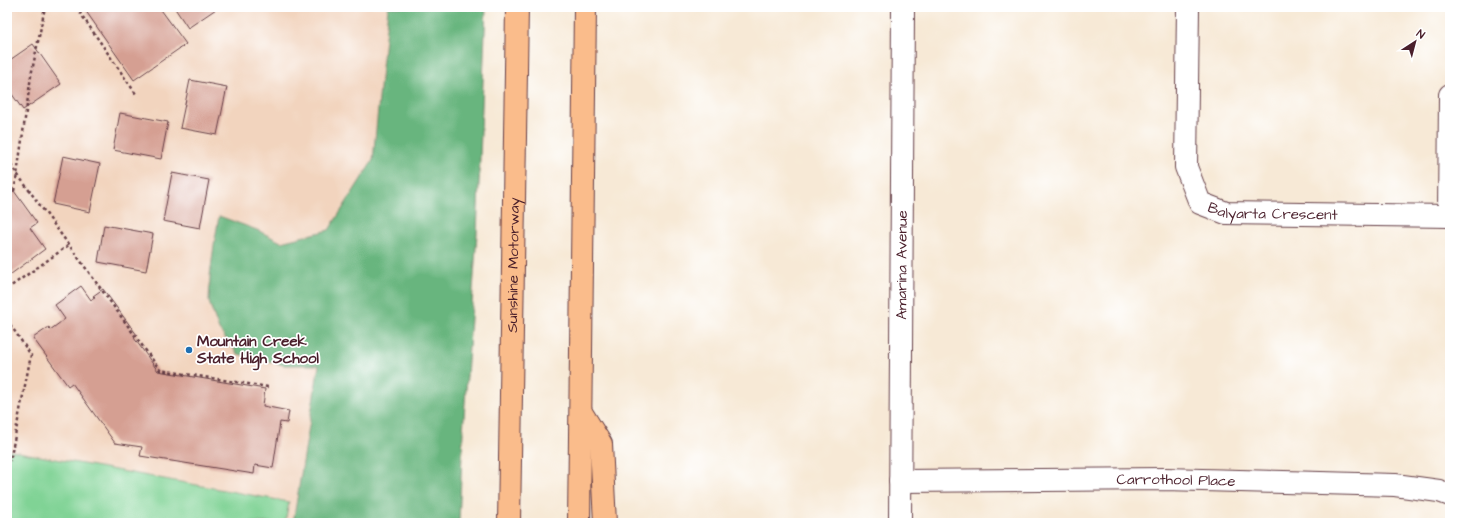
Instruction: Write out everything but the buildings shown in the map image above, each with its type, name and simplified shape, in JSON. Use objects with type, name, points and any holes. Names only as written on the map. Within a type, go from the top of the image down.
[{"type":"highway","name":"Sunshine Motorway","points":[[509,523],[517,7]]},
{"type":"highway","points":[[580,523],[585,7]]},
{"type":"highway","points":[[581,412],[601,444],[605,523]]},
{"type":"street","name":"Amarina Avenue","points":[[900,523],[903,7]]},
{"type":"street","name":"Balyarta Crescent","points":[[1188,7],[1186,168],[1200,203],[1226,213],[1449,216]]},
{"type":"street","points":[[1449,216],[1450,95]]},
{"type":"street","name":"Carrothool Place","points":[[900,481],[1166,479],[1395,485],[1450,494]]},
{"type":"path","points":[[14,191],[31,76],[45,7]]},
{"type":"path","points":[[76,7],[136,94]]},
{"type":"path","points":[[7,160],[160,370],[268,387]]},
{"type":"path","points":[[7,289],[69,245]]},
{"type":"path","points":[[7,320],[31,355],[10,461]]},
{"type":"shaded area","name":"Mountain Creek State High School","points":[[7,7],[413,7],[344,523],[7,523]]},
{"type":"green space","points":[[388,7],[486,7],[477,234],[463,432],[459,523],[293,523],[319,365],[284,365],[238,354],[219,330],[209,302],[210,276],[219,216],[257,230],[281,242],[329,230],[373,160]]},
{"type":"green space","points":[[7,450],[289,502],[285,523],[7,523]]},
{"type":"place","name":"Mountain Creek State High School","points":[[189,350]]}]
